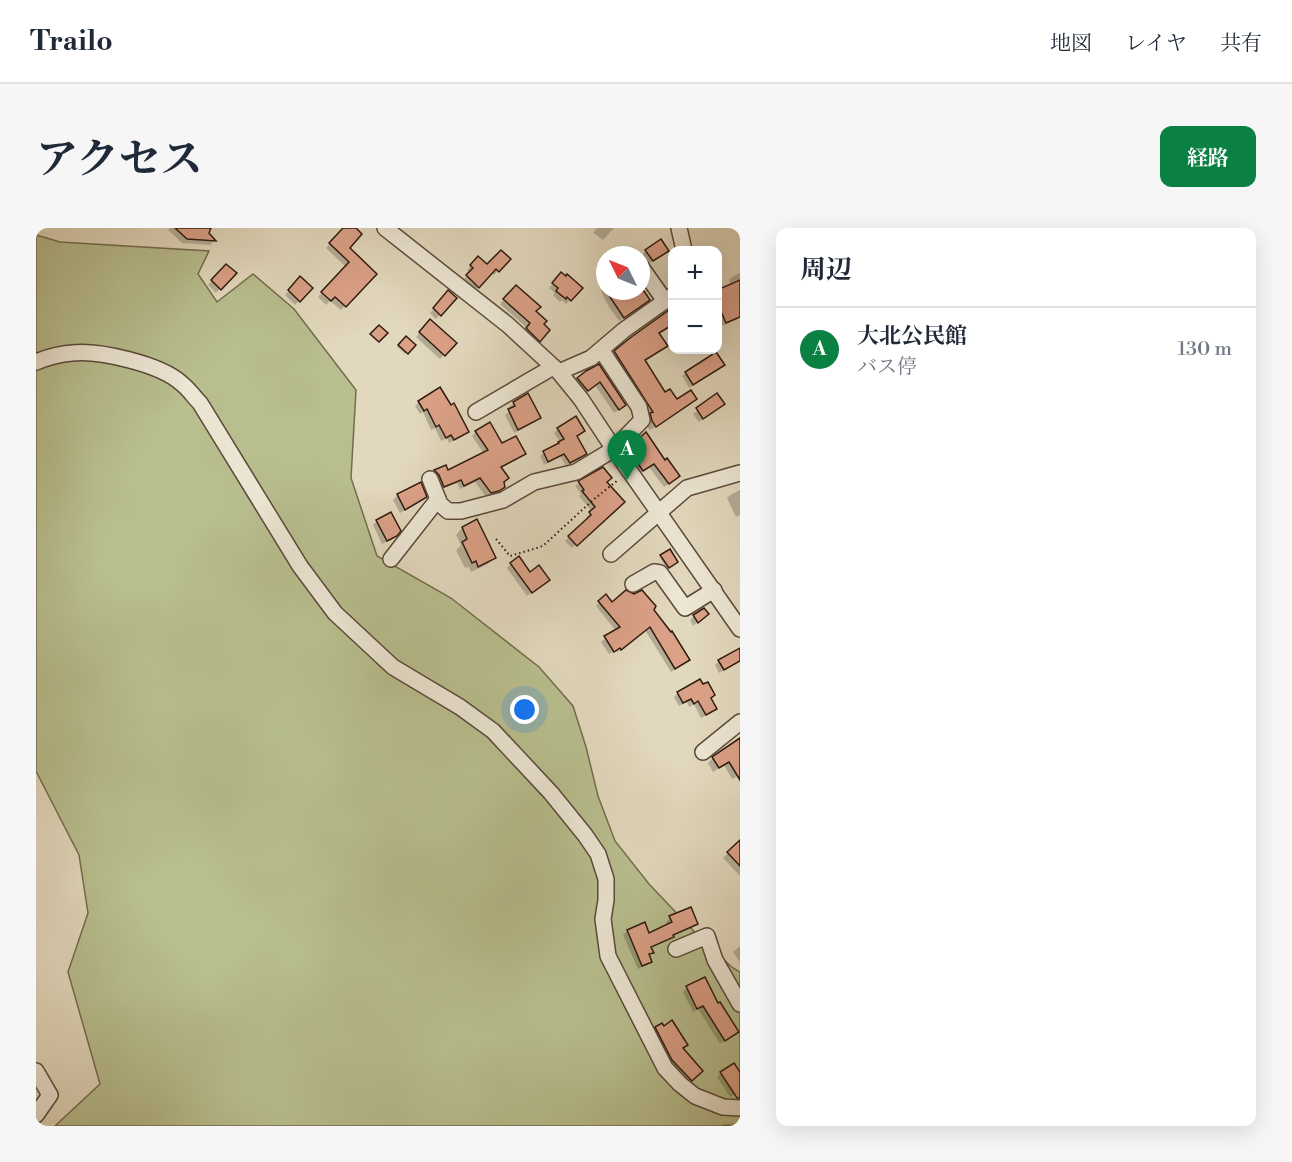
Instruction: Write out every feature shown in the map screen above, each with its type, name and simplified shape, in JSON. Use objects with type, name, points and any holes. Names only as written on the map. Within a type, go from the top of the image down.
[{"type":"street","points":[[385,228],[508,325],[556,370],[581,399],[740,629]]},
{"type":"street","points":[[679,228],[683,246]]},
{"type":"street","points":[[650,277],[668,297]]},
{"type":"street","points":[[476,412],[556,370],[591,358],[624,330],[668,299]]},
{"type":"street","points":[[430,479],[440,504],[448,512],[461,511],[503,500],[534,482],[576,472],[615,449],[642,420],[639,407],[602,351]]},
{"type":"street","points":[[36,362],[73,353],[94,353],[146,365],[182,383],[200,403],[300,566],[335,613],[393,667],[460,707],[493,731],[551,793],[585,836],[598,854],[606,879],[603,920],[608,956],[665,1068],[695,1096],[723,1107],[740,1108]]},
{"type":"street","points":[[611,554],[687,488],[740,473]]},
{"type":"street","points":[[390,559],[438,499]]},
{"type":"street","points":[[633,584],[654,572],[660,573],[685,608],[714,590]]},
{"type":"street","points":[[703,752],[740,722]]},
{"type":"street","points":[[676,950],[707,936],[716,960],[740,1004]]},
{"type":"street","points":[[36,1071],[50,1095],[36,1115]]},
{"type":"path","points":[[496,539],[510,556],[544,545],[630,470]]},
{"type":"green space","points":[[36,235],[60,242],[209,251],[198,274],[217,302],[253,274],[294,309],[356,390],[351,478],[377,556],[451,598],[539,667],[573,706],[598,796],[615,841],[649,884],[704,942],[740,972],[740,1126],[55,1126],[100,1084],[68,972],[88,913],[79,855],[36,771]]},
{"type":"building","points":[[175,228],[211,228],[209,233],[216,241],[187,239]]},
{"type":"building","points":[[343,228],[356,228],[362,234],[350,248],[377,274],[346,307],[335,297],[331,301],[321,292],[349,262],[329,243]]},
{"type":"building","points":[[661,239],[668,252],[653,261],[650,257],[650,247]]},
{"type":"building","points":[[501,250],[511,259],[499,272],[496,269],[479,288],[466,275],[473,268],[470,265],[478,256],[487,264]]},
{"type":"building","points":[[226,264],[237,273],[221,290],[211,280]]},
{"type":"building","points":[[561,272],[566,276],[567,274],[583,288],[571,301],[556,291],[558,288],[552,283]]},
{"type":"building","points":[[300,276],[313,288],[300,302],[288,290]]},
{"type":"building","points":[[740,280],[740,317],[726,323],[722,314],[722,288]]},
{"type":"building","points":[[516,285],[541,307],[536,311],[547,321],[544,324],[550,330],[540,342],[526,328],[530,323],[503,299]]},
{"type":"building","points":[[448,290],[457,298],[441,316],[433,308]]},
{"type":"building","points":[[612,300],[650,300],[624,318]]},
{"type":"building","points":[[668,311],[668,327],[659,333],[668,346],[645,360],[665,392],[670,389],[677,399],[691,390],[697,399],[656,427],[650,413],[653,412],[614,351]]},
{"type":"building","points":[[430,319],[457,343],[445,356],[419,332]]},
{"type":"building","points":[[379,325],[388,333],[379,342],[370,334]]},
{"type":"building","points":[[406,336],[416,345],[408,354],[398,345]]},
{"type":"building","points":[[713,354],[717,354],[725,365],[693,385],[685,372]]},
{"type":"building","points":[[599,364],[626,405],[619,410],[600,382],[588,391],[577,378]]},
{"type":"building","points":[[440,387],[451,405],[454,403],[469,432],[454,440],[451,435],[446,438],[439,425],[436,427],[427,409],[424,411],[418,401]]},
{"type":"building","points":[[528,393],[541,418],[518,430],[508,409],[515,406],[513,402]]},
{"type":"building","points":[[717,393],[725,404],[703,419],[696,408]]},
{"type":"building","points":[[576,416],[585,431],[577,436],[587,454],[570,463],[564,454],[548,462],[543,451],[564,439],[557,428]]},
{"type":"building","points":[[490,422],[502,443],[516,436],[526,454],[501,467],[509,478],[504,482],[505,487],[491,493],[480,478],[464,486],[461,480],[444,487],[434,470],[446,465],[448,470],[488,450],[475,431]]},
{"type":"building","points":[[646,432],[665,460],[667,458],[680,476],[669,484],[654,464],[643,471],[628,449]]},
{"type":"building","points":[[603,467],[612,478],[607,482],[625,502],[577,546],[568,536],[591,515],[589,512],[595,507],[582,491],[584,490],[578,481]]},
{"type":"building","points":[[421,482],[427,497],[405,510],[397,494]]},
{"type":"building","points":[[391,512],[401,531],[387,541],[376,520]]},
{"type":"building","points":[[477,519],[496,558],[478,567],[476,561],[472,563],[462,542],[467,539],[462,527]]},
{"type":"building","points":[[670,549],[678,562],[669,568],[660,555]]},
{"type":"building","points":[[519,556],[530,572],[539,565],[550,580],[532,593],[510,563]]},
{"type":"building","points":[[626,590],[634,594],[642,590],[656,606],[654,610],[672,631],[690,660],[675,669],[650,627],[621,650],[620,648],[614,652],[604,636],[620,627],[598,601],[606,594],[612,602]]},
{"type":"building","points":[[704,608],[709,614],[698,623],[693,615]]},
{"type":"building","points":[[740,648],[740,661],[724,670],[718,660]]},
{"type":"building","points":[[700,679],[703,684],[708,682],[715,695],[711,698],[717,709],[706,715],[698,701],[694,704],[691,699],[683,703],[677,692]]},
{"type":"building","points":[[740,738],[740,780],[729,762],[719,768],[712,757]]},
{"type":"building","points":[[740,840],[740,866],[727,852]]},
{"type":"building","points":[[691,907],[698,924],[651,947],[654,953],[649,954],[652,962],[642,966],[627,930],[645,922],[649,933],[672,922],[669,916]]},
{"type":"building","points":[[705,977],[718,1003],[720,1002],[739,1032],[725,1041],[703,1006],[697,1009],[686,986]]},
{"type":"building","points":[[672,1020],[688,1045],[683,1048],[703,1071],[692,1081],[672,1060],[655,1027],[662,1023],[664,1026]]},
{"type":"building","points":[[734,1063],[740,1072],[740,1098],[737,1098],[720,1072]]},
{"type":"place","name":"大北公民館","points":[[627,480]]}]
